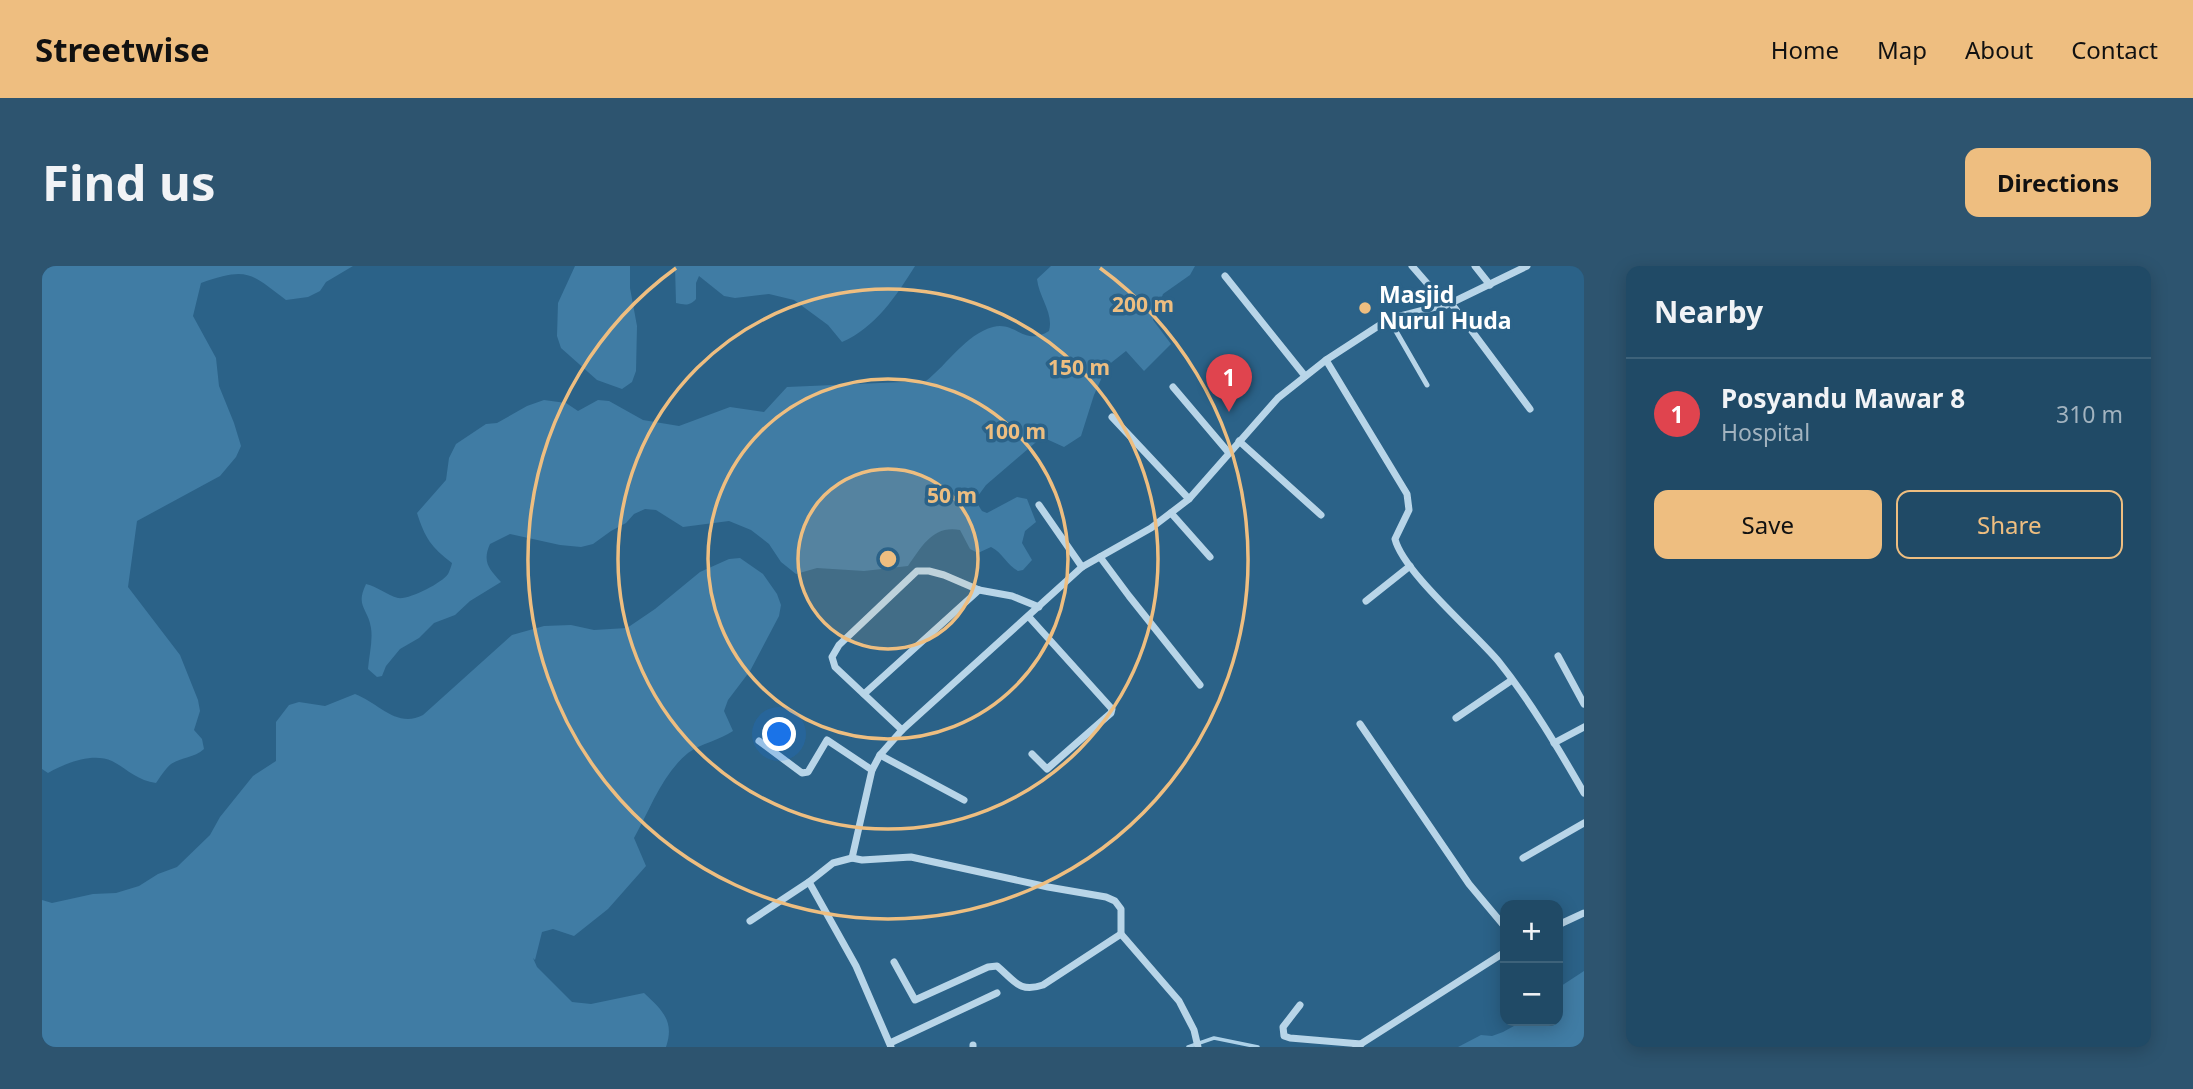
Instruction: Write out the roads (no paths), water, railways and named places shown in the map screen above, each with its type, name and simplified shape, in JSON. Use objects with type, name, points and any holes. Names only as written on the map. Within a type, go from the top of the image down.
[{"type":"street","points":[[1412,266],[1448,304],[1530,409]]},
{"type":"street","points":[[1475,266],[1490,285]]},
{"type":"street","points":[[852,858],[872,770],[880,755],[902,730],[1083,567],[1150,528],[1189,499],[1278,398],[1326,360],[1389,319],[1448,304],[1527,266]]},
{"type":"street","points":[[1225,276],[1304,376]]},
{"type":"street","points":[[1326,360],[1407,494],[1409,510],[1395,540],[1400,552],[1496,659],[1584,793]]},
{"type":"street","points":[[1173,387],[1229,453]]},
{"type":"street","points":[[1112,417],[1189,499]]},
{"type":"street","points":[[1239,441],[1321,515]]},
{"type":"street","points":[[1039,505],[1083,567]]},
{"type":"street","points":[[1171,513],[1210,557]]},
{"type":"street","points":[[1100,557],[1200,685]]},
{"type":"street","points":[[1366,600],[1410,566]]},
{"type":"street","points":[[902,730],[835,667],[832,657],[839,645],[917,571],[929,570],[979,590],[1012,596],[1039,607]]},
{"type":"street","points":[[864,694],[979,590]]},
{"type":"street","points":[[1029,617],[1112,709],[1111,713],[1047,769],[1032,754]]},
{"type":"street","points":[[1558,656],[1584,704]]},
{"type":"street","points":[[1456,718],[1512,680]]},
{"type":"street","points":[[1360,724],[1469,884],[1500,921]]},
{"type":"street","points":[[1553,743],[1584,727]]},
{"type":"street","points":[[759,741],[804,774],[808,772],[827,740],[872,770]]},
{"type":"street","points":[[880,755],[964,800]]},
{"type":"street","points":[[1523,859],[1584,822]]},
{"type":"street","points":[[750,920],[833,863],[852,858],[911,858],[1106,897],[1115,901],[1121,909],[1121,934],[1178,1001],[1194,1030],[1198,1047]]},
{"type":"street","points":[[809,882],[856,966],[891,1045],[998,993]]},
{"type":"street","points":[[1563,923],[1584,913]]},
{"type":"street","points":[[894,962],[915,1000],[988,967],[998,966],[1024,988],[1029,989],[1043,985],[1121,934]]},
{"type":"street","points":[[1300,1005],[1283,1027],[1284,1036],[1359,1045],[1500,955]]},
{"type":"lane","points":[[1389,319],[1427,385]]},
{"type":"waterway","points":[[1188,1047],[1214,1038],[1258,1047]]},
{"type":"place","name":"Masjid Nurul Huda","points":[[1365,308]]},
{"type":"place","name":"Posyandu Mawar 8","points":[[1229,412]]}]
